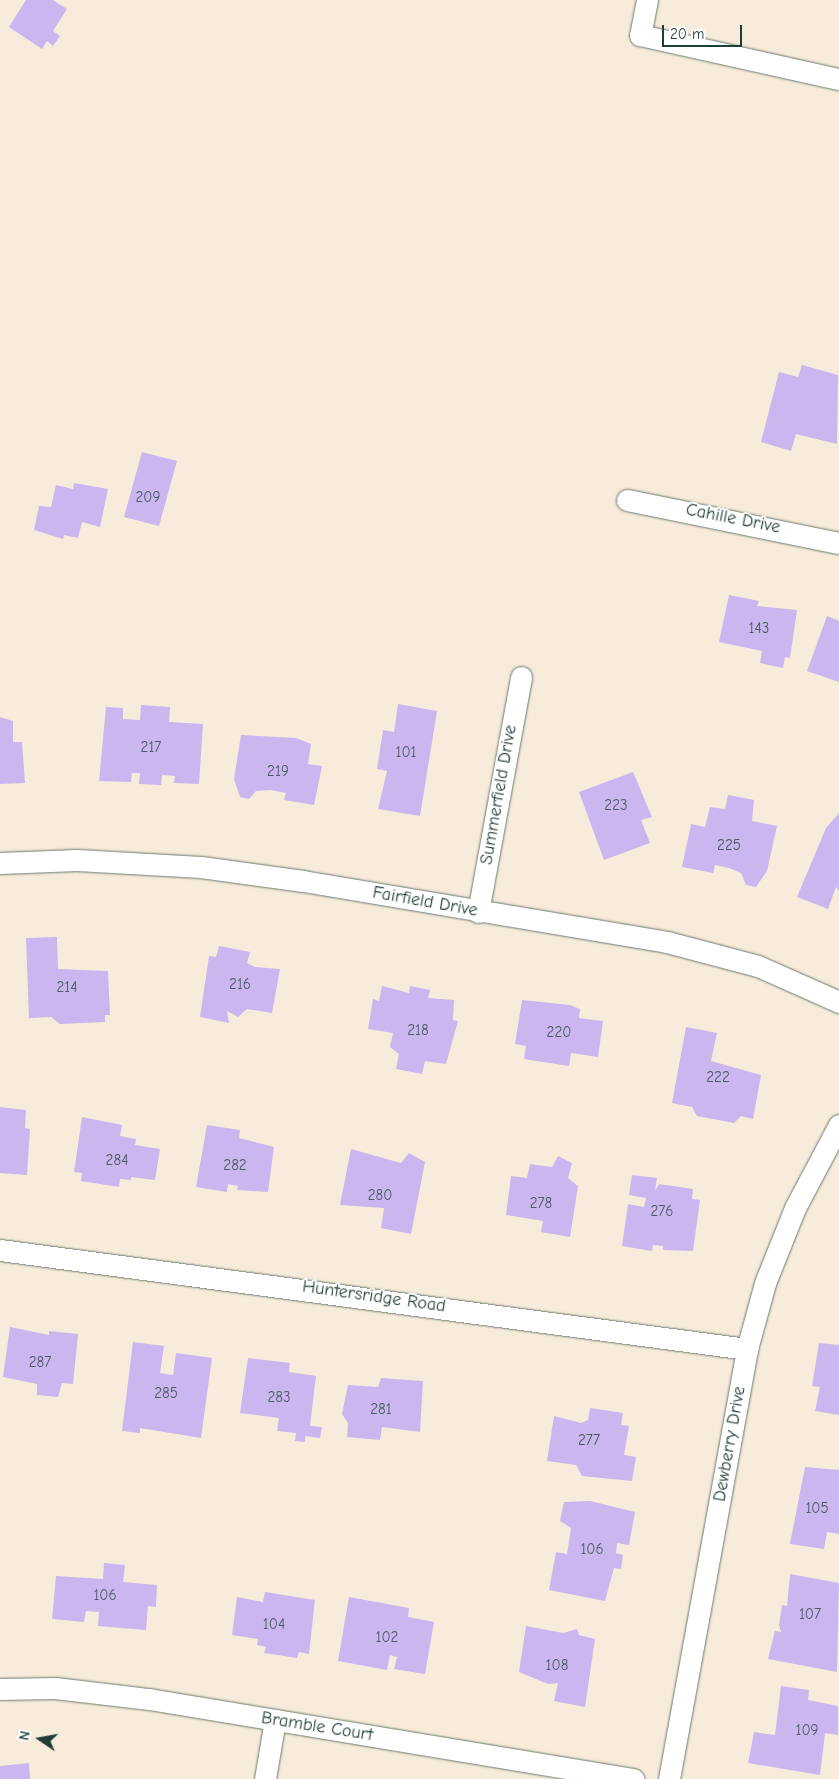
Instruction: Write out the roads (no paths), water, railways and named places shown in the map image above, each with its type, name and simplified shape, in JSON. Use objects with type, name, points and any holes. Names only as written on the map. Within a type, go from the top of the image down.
[{"type":"street","points":[[647,0],[640,34],[839,79]]},
{"type":"street","name":"Cahille Drive","points":[[627,500],[839,543]]},
{"type":"street","name":"Summerfield Drive","points":[[478,912],[521,677]]},
{"type":"street","name":"Fairfield Drive","points":[[0,863],[78,860],[201,867],[684,946],[758,966],[839,1002]]},
{"type":"street","name":"Dewberry Drive","points":[[669,1779],[747,1349],[765,1283],[795,1208],[839,1125]]},
{"type":"street","name":"Huntersridge Road","points":[[0,1250],[747,1349]]},
{"type":"street","name":"Bramble Court","points":[[0,1689],[55,1688],[140,1698],[633,1779]]},
{"type":"street","points":[[265,1779],[275,1720]]}]
